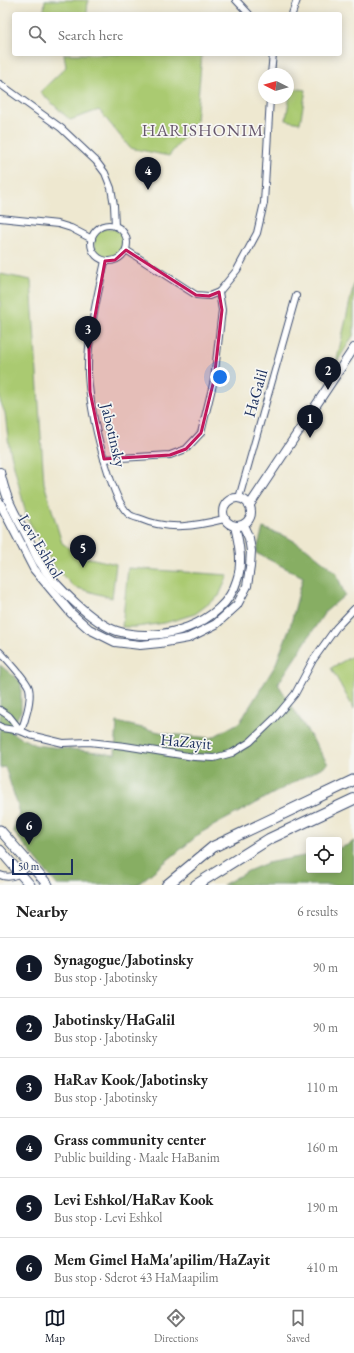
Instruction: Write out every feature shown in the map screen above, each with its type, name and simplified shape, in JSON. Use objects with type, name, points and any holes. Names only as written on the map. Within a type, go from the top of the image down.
[{"type":"highway","points":[[168,885],[213,847],[354,780]]},
{"type":"highway","points":[[196,885],[269,839],[354,798]]},
{"type":"main road","points":[[0,830],[48,885]]},
{"type":"main road","points":[[0,850],[30,885]]},
{"type":"street","points":[[236,0],[247,12]]},
{"type":"street","points":[[293,12],[297,0]]},
{"type":"street","points":[[272,68],[273,56]]},
{"type":"street","points":[[0,84],[61,128],[96,161],[105,173],[111,188],[114,205],[115,226]]},
{"type":"street","points":[[126,250],[196,295],[209,296],[219,292],[237,270],[257,233],[264,203],[270,104]]},
{"type":"street","points":[[0,218],[58,224],[71,228],[92,239]]},
{"type":"street","points":[[109,225],[115,226],[124,233],[126,238],[126,250],[115,260],[105,261],[100,259],[93,250],[92,239],[98,229],[109,225]]},
{"type":"street","name":"Jabotinsky","points":[[105,261],[95,304],[89,349],[88,373],[96,426],[104,460],[118,498],[129,514],[147,522],[168,526],[189,526],[224,519]]},
{"type":"street","points":[[104,460],[170,455],[186,449],[201,433],[214,380],[222,310],[219,292]]},
{"type":"street","name":"HaGalil","points":[[239,498],[296,296]]},
{"type":"street","points":[[249,506],[354,348]]},
{"type":"street","name":"Levi Eshkol","points":[[0,472],[7,496],[41,564],[61,588],[78,605],[96,619],[117,631],[142,635],[160,634],[192,626],[212,616],[227,600],[237,580],[240,565],[239,525]]},
{"type":"street","points":[[239,498],[247,502],[249,506],[251,514],[249,519],[239,525],[231,525],[224,519],[224,506],[230,499],[239,498]]},
{"type":"street","name":"Levi Eshkol","points":[[0,504],[34,569],[71,613],[89,629],[115,642],[140,644],[160,643],[188,638],[216,624],[237,605],[247,586],[251,551],[249,538],[239,525]]},
{"type":"street","name":"HaZayit","points":[[0,726],[2,728],[22,731],[30,735],[62,743],[89,742],[194,757],[214,758],[232,753],[250,742],[274,720],[295,694],[313,660],[336,628],[354,609]]},
{"type":"street","points":[[0,652],[11,663],[29,688],[28,710],[22,731]]},
{"type":"street","name":"HaZayit","points":[[0,710],[9,716],[22,731]]},
{"type":"street","points":[[0,875],[10,877],[20,873],[30,865]]},
{"type":"highlighted area","points":[[126,250],[196,295],[209,296],[219,292],[222,310],[214,380],[201,433],[186,449],[170,455],[104,459],[90,392],[89,349],[105,261],[115,260]]},
{"type":"green space","points":[[45,0],[88,0],[87,12],[44,11]]},
{"type":"green space","points":[[64,56],[202,56],[196,121],[169,156],[130,148],[99,110],[70,120],[40,92],[66,67]]},
{"type":"green space","points":[[294,88],[306,90],[300,123],[286,120],[288,104],[294,104]]},
{"type":"green space","points":[[109,228],[120,232],[124,243],[120,254],[109,258],[98,254],[94,243],[98,232]]},
{"type":"green space","points":[[0,274],[31,280],[44,483],[62,543],[80,556],[116,564],[112,598],[74,587],[55,568],[27,518],[9,446],[5,413],[0,401]]},
{"type":"green space","points":[[354,283],[354,334],[336,364]]},
{"type":"green space","points":[[263,528],[287,537],[306,548],[336,572],[345,595],[325,612],[278,684],[328,764],[202,832],[137,885],[57,885],[13,831],[20,813],[5,767],[0,768],[0,665],[21,682],[21,711],[10,732],[35,745],[115,754],[117,722],[168,734],[211,738],[240,722],[275,666],[290,627],[303,577],[256,553]]},
{"type":"green space","points":[[128,568],[228,575],[219,596],[195,614],[165,623],[136,627],[122,627]]},
{"type":"green space","points":[[354,655],[354,709],[331,668]]},
{"type":"green space","points":[[354,841],[354,885],[223,885],[248,871],[267,863],[306,856],[306,873],[342,873],[342,847]]},
{"type":"place","name":"Grass community center","points":[[148,190]]},
{"type":"place","name":"HaRav Kook/Jabotinsky","points":[[88,349]]},
{"type":"place","name":"Jabotinsky/HaGalil","points":[[328,390]]},
{"type":"place","name":"Synagogue/Jabotinsky","points":[[310,438]]},
{"type":"place","name":"Levi Eshkol/HaRav Kook","points":[[83,568]]},
{"type":"place","name":"Mem Gimel HaMa'apilim/HaZayit","points":[[29,845]]},
{"type":"district","name":"HARISHONIM","points":[[203,130]]}]
